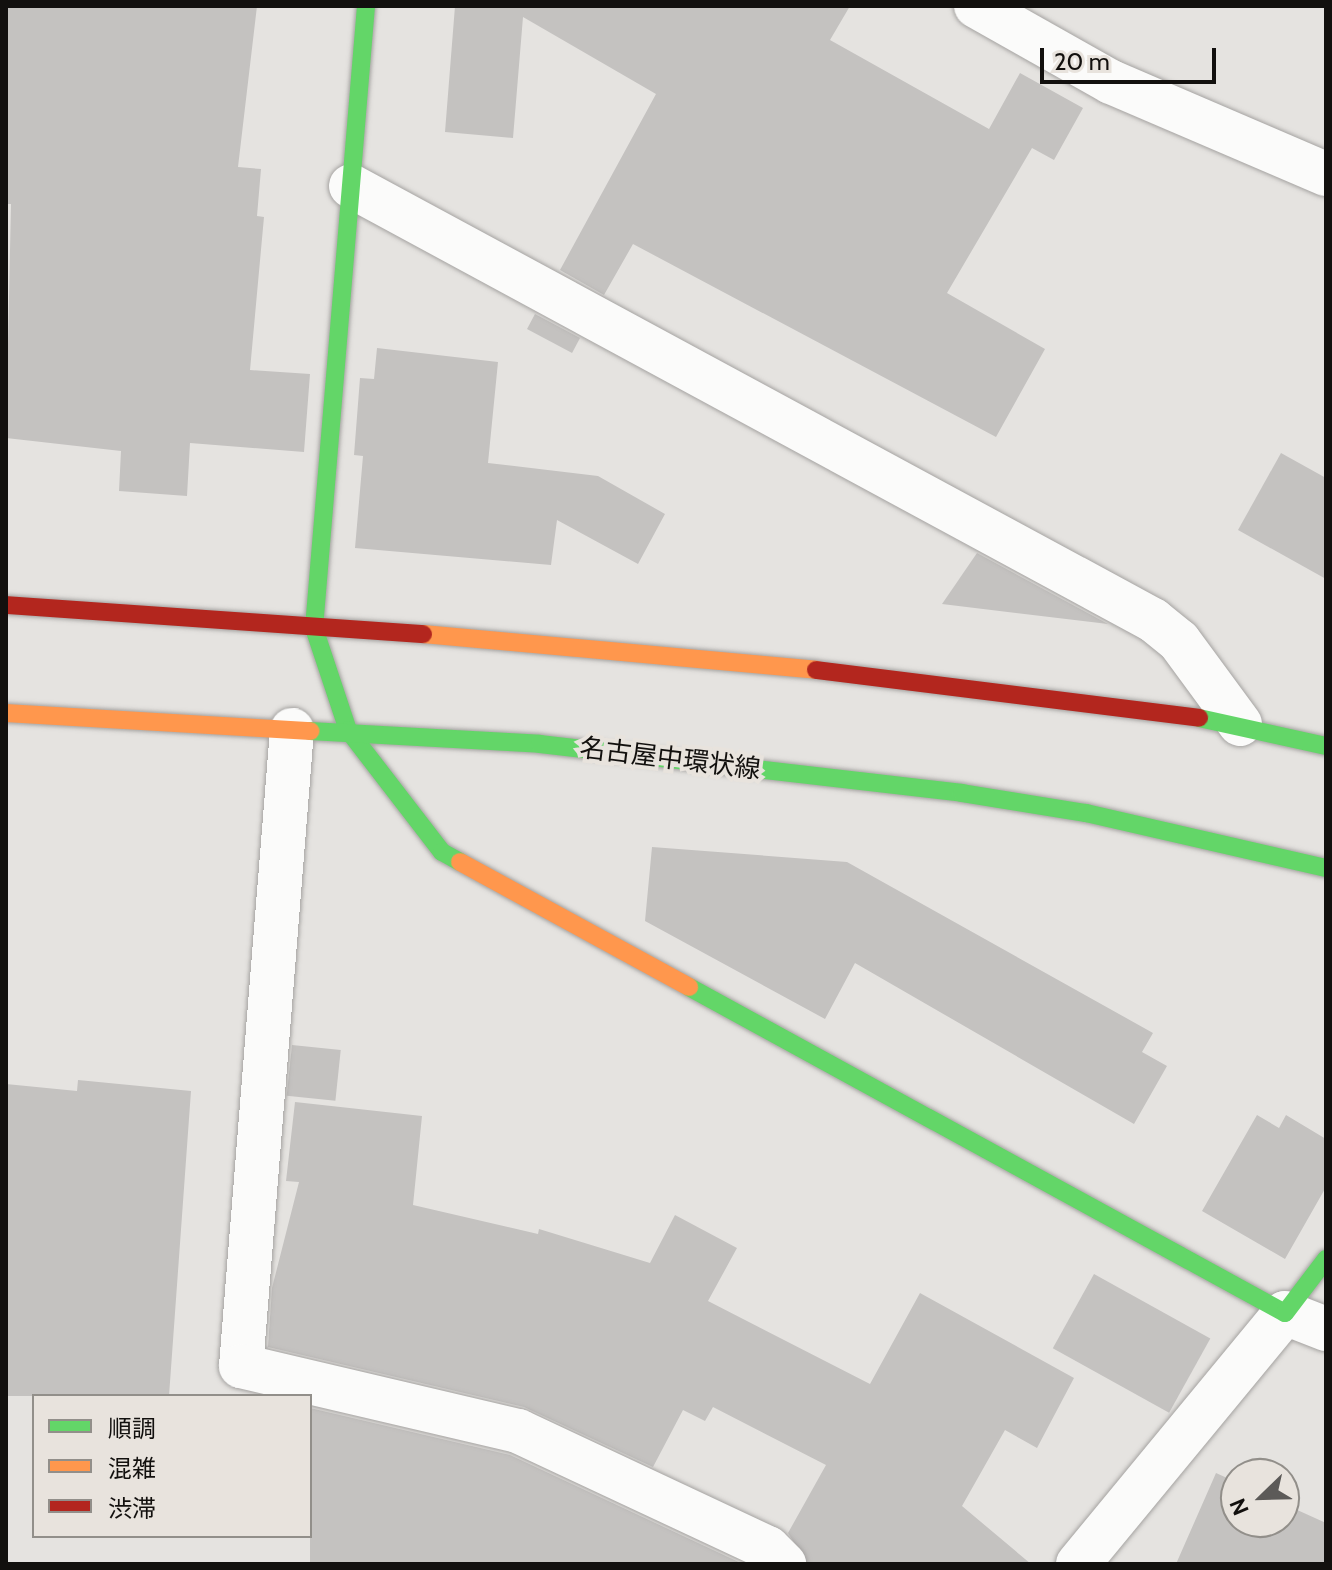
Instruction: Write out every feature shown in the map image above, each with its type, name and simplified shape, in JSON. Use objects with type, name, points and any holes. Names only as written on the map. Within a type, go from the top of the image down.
[{"type":"main road","points":[[366,6],[314,628],[348,730],[442,852],[1285,1313],[1326,1259]]},
{"type":"main road","points":[[6,605],[548,643],[1029,692],[1240,724],[1326,746]]},
{"type":"main road","name":"名古屋中環状線","points":[[6,713],[292,730],[348,730],[540,744],[962,793],[1086,813],[1326,868]]},
{"type":"street","points":[[976,6],[1111,82],[1326,174]]},
{"type":"street","points":[[351,186],[1153,620],[1179,641],[1240,724]]},
{"type":"street","points":[[292,730],[241,1366],[518,1431],[768,1548],[784,1564]]},
{"type":"street","points":[[1078,1564],[1285,1313],[1326,1329]]},
{"type":"building","points":[[6,6],[257,6],[238,167],[261,169],[257,216],[264,217],[250,370],[310,374],[304,452],[190,443],[187,496],[119,491],[121,451],[6,438],[11,204],[6,204]]},
{"type":"building","points":[[455,6],[850,6],[830,40],[989,129],[1020,73],[1083,108],[1054,160],[1032,148],[947,293],[1045,349],[996,437],[633,244],[604,295],[560,270],[656,94],[523,17],[513,138],[445,132]]},
{"type":"building","points":[[535,314],[580,338],[572,353],[527,329]]},
{"type":"building","points":[[377,348],[498,362],[488,463],[598,476],[665,514],[638,564],[557,520],[551,565],[355,548],[363,456],[354,455],[360,378],[374,379]]},
{"type":"building","points":[[1281,453],[1326,478],[1326,579],[1238,530]]},
{"type":"building","points":[[977,553],[1108,624],[942,604]]},
{"type":"building","points":[[652,847],[847,862],[1153,1033],[1142,1052],[1167,1066],[1134,1124],[855,963],[825,1019],[645,921]]},
{"type":"building","points":[[292,1045],[341,1050],[335,1101],[287,1096]]},
{"type":"building","points":[[78,1080],[191,1091],[169,1394],[6,1396],[6,1084],[77,1091]]},
{"type":"building","points":[[295,1102],[422,1116],[413,1205],[538,1234],[539,1229],[650,1263],[675,1215],[737,1248],[708,1301],[870,1384],[920,1293],[1074,1378],[1037,1448],[1005,1430],[962,1506],[1031,1564],[808,1564],[788,1533],[826,1465],[713,1407],[705,1421],[683,1410],[653,1467],[524,1407],[268,1347],[272,1288],[299,1182],[286,1181]]},
{"type":"building","points":[[1257,1115],[1279,1128],[1286,1115],[1326,1139],[1326,1187],[1285,1259],[1202,1211]]},
{"type":"building","points":[[1094,1274],[1210,1338],[1169,1413],[1053,1348]]},
{"type":"building","points":[[312,1408],[510,1455],[743,1564],[310,1564]]},
{"type":"building","points":[[1216,1473],[1220,1475],[1220,1538],[1300,1538],[1300,1511],[1326,1523],[1326,1564],[1176,1564]]},
{"type":"traffic: fast","points":[[366,6],[314,628],[348,730],[442,852],[460,862]]},
{"type":"traffic: fast","points":[[1199,718],[1326,746]]},
{"type":"traffic: fast","points":[[310,731],[540,744],[962,793],[1086,813],[1326,868]]},
{"type":"traffic: fast","points":[[689,987],[1285,1313],[1326,1259]]},
{"type":"traffic: slow","points":[[423,634],[816,670]]},
{"type":"traffic: slow","points":[[6,713],[310,731]]},
{"type":"traffic: slow","points":[[460,862],[689,987]]},
{"type":"traffic: jam","points":[[6,605],[423,634]]},
{"type":"traffic: jam","points":[[816,670],[1199,718]]}]
